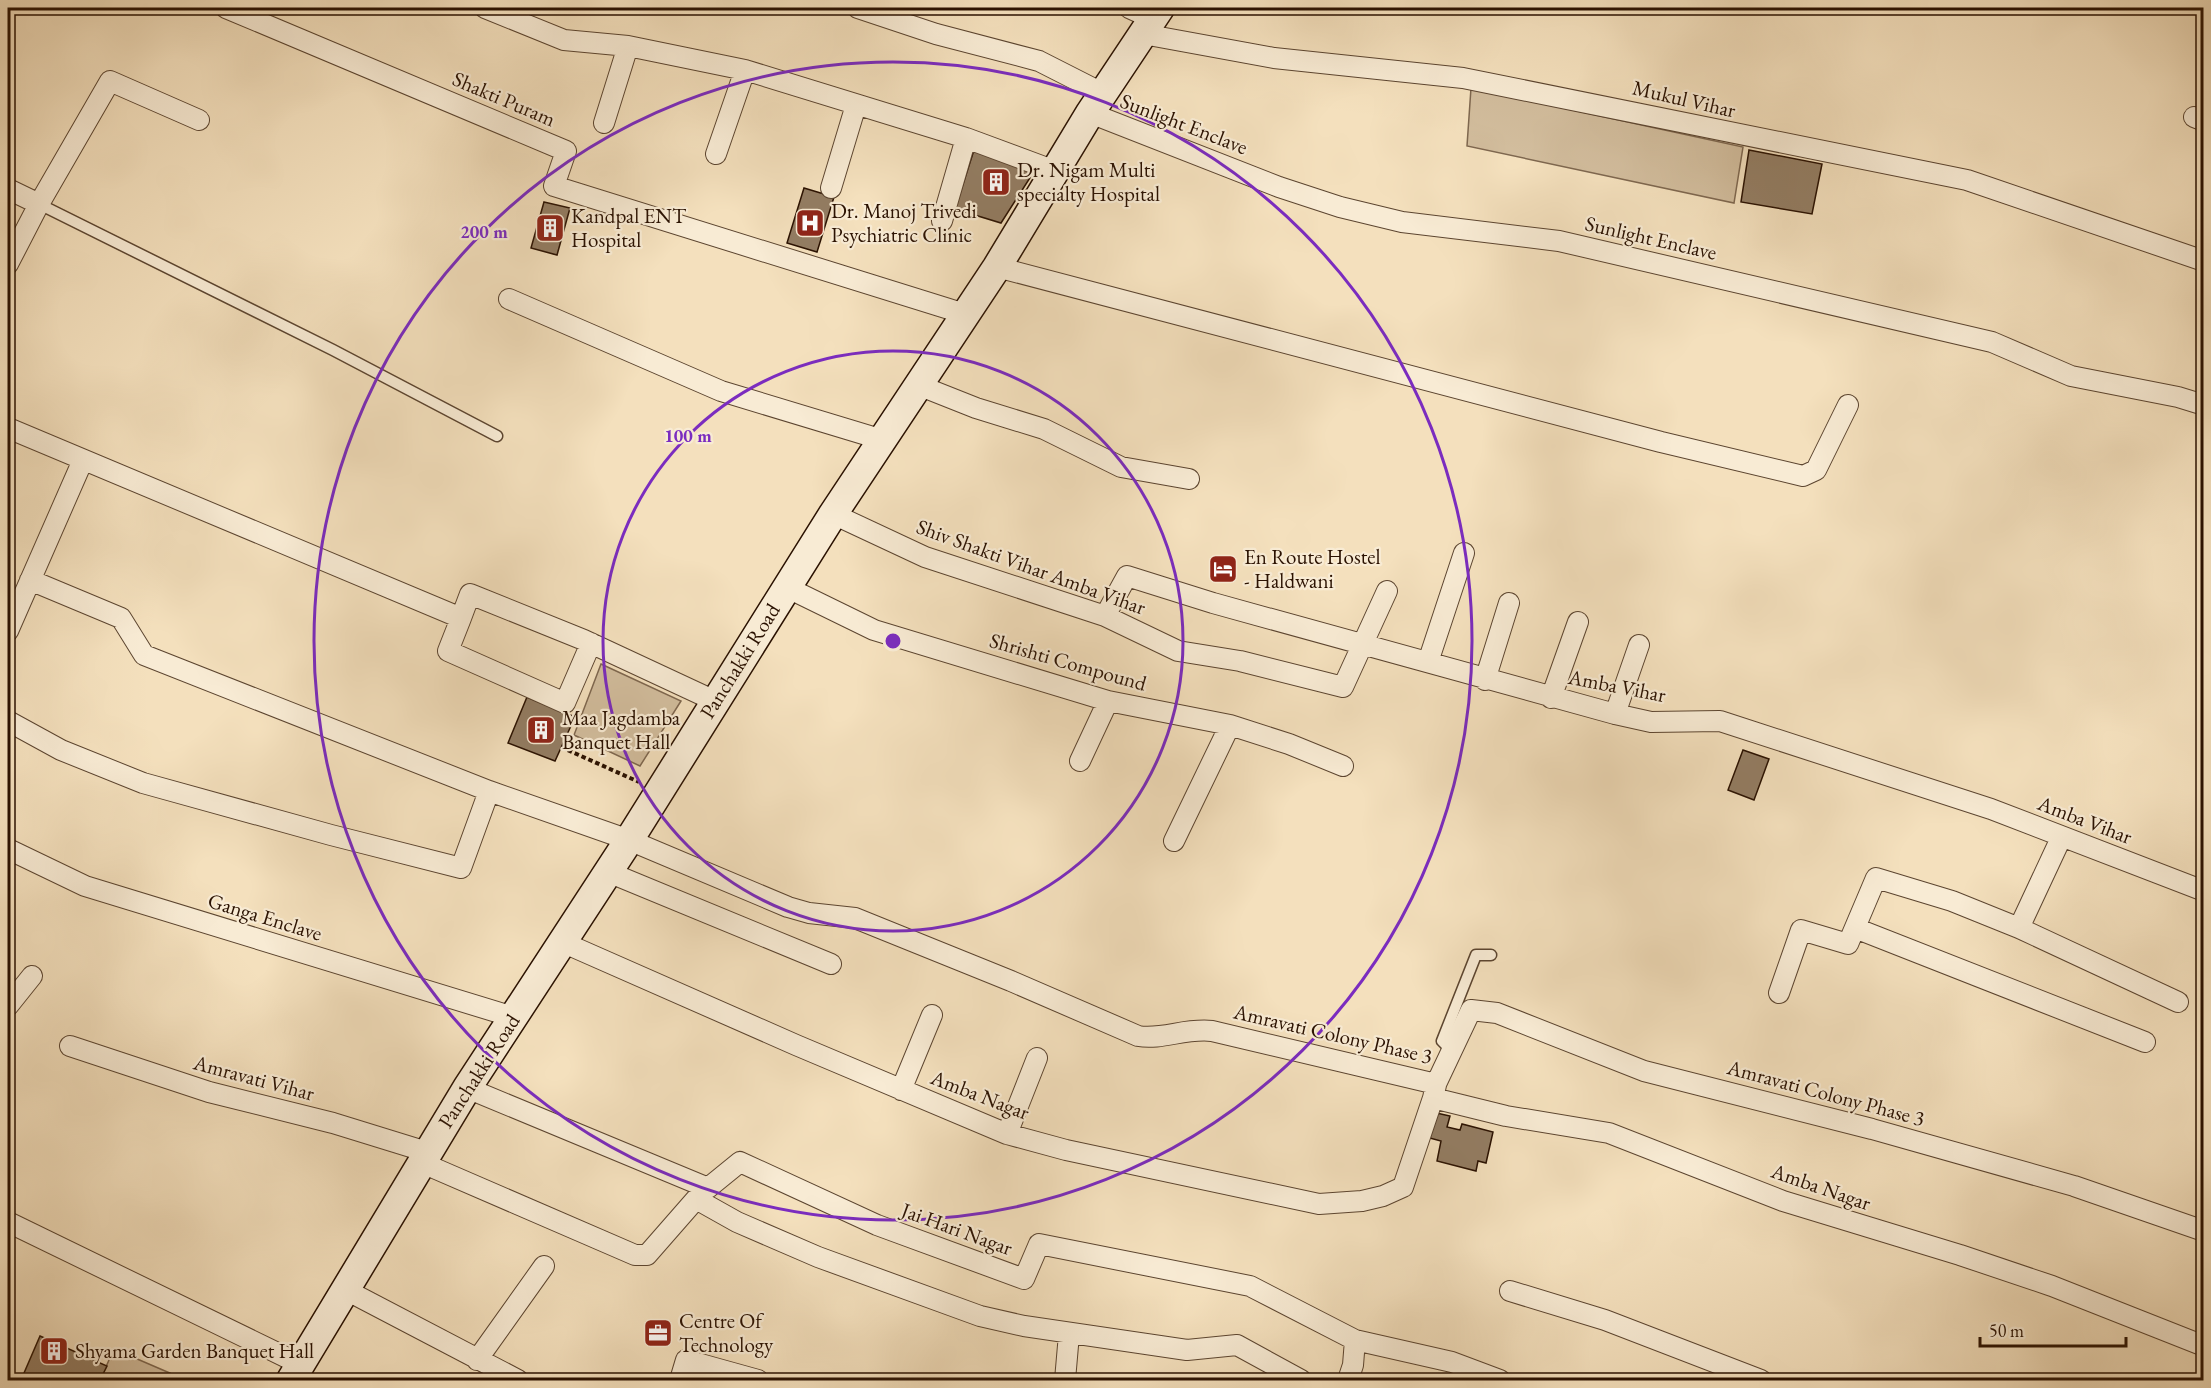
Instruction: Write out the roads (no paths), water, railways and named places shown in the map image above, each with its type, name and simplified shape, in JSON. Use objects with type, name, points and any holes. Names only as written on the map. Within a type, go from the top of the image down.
[{"type":"main road","name":"Panchakki Road","points":[[295,1372],[423,1157],[629,840],[833,514],[997,267],[1097,104],[1146,17]]},
{"type":"street","name":"Shakti Puram","points":[[226,8],[566,151],[554,186],[965,314]]},
{"type":"street","points":[[484,8],[564,40],[628,46],[745,70],[966,138],[1055,171]]},
{"type":"street","name":"Sunlight Enclave","points":[[858,8],[936,34],[1039,61],[1097,104],[1280,187],[1340,207],[1402,222],[1559,241],[1992,342],[2071,376],[2178,397],[2204,405]]},
{"type":"street","name":"Mukul Vihar","points":[[1146,17],[1274,58],[1463,78],[1967,180],[2204,261]]},
{"type":"street","points":[[604,123],[628,46]]},
{"type":"street","points":[[716,154],[745,70]]},
{"type":"street","points":[[8,264],[39,204],[110,81],[199,120]]},
{"type":"street","points":[[831,189],[856,105]]},
{"type":"street","points":[[942,221],[966,138]]},
{"type":"street","points":[[8,189],[39,204]]},
{"type":"street","points":[[997,267],[1238,328],[1661,442],[1803,476],[1816,470],[1848,405]]},
{"type":"street","points":[[509,299],[721,391],[883,440]]},
{"type":"street","points":[[918,385],[976,408],[1044,429],[1121,467],[1189,479]]},
{"type":"street","points":[[8,428],[461,618]]},
{"type":"street","points":[[8,631],[83,460]]},
{"type":"street","name":"Shiv Shakti Vihar Amba Vihar","points":[[833,514],[925,557],[1105,616],[1178,651],[1240,662],[1343,687],[1362,643]]},
{"type":"street","points":[[1428,662],[1464,553]]},
{"type":"street","name":"Amba Vihar","points":[[1105,616],[1127,576],[1213,603],[1362,643],[1485,680],[1615,714],[1651,722],[1720,721],[1991,809],[2061,838],[2204,891]]},
{"type":"street","name":"Amravati Colony Phase 3","points":[[30,580],[121,618],[144,655],[489,791],[629,840],[788,907],[809,914],[855,918],[1011,981],[1138,1036],[1149,1038],[1195,1029],[1212,1031],[1434,1091],[1471,1010],[1497,1013],[1644,1071],[1872,1129],[2074,1186],[2204,1231]]},
{"type":"street","name":"Shrishti Compound","points":[[786,587],[874,630],[1108,701],[1230,725],[1289,744],[1342,765]]},
{"type":"street","points":[[1362,643],[1387,591]]},
{"type":"street","points":[[591,643],[565,703],[448,651],[470,594],[591,643],[715,701]]},
{"type":"street","points":[[1485,680],[1509,603]]},
{"type":"street","points":[[1551,698],[1578,622]]},
{"type":"street","points":[[1615,714],[1639,645]]},
{"type":"street","points":[[1080,761],[1108,701]]},
{"type":"street","points":[[8,721],[61,750],[143,783],[330,835],[461,868],[489,791]]},
{"type":"street","points":[[1174,841],[1230,725]]},
{"type":"street","points":[[2019,928],[2061,838]]},
{"type":"street","name":"Ganga Enclave","points":[[8,849],[85,886],[513,1017]]},
{"type":"street","points":[[608,872],[831,964]]},
{"type":"street","points":[[1779,993],[1801,930],[1848,944],[1876,878],[1952,901],[2019,928],[2178,1002]]},
{"type":"street","points":[[1855,928],[2145,1042]]},
{"type":"street","name":"Amba Nagar","points":[[562,942],[1007,1134],[1066,1150],[1318,1204],[1362,1201],[1403,1187],[1434,1091],[1506,1116],[1610,1133],[1783,1201],[1960,1254],[2042,1282],[2204,1346]]},
{"type":"street","points":[[8,1006],[32,976]]},
{"type":"street","points":[[901,1090],[932,1015]]},
{"type":"street","name":"Amravati Vihar","points":[[70,1046],[208,1092],[333,1124],[423,1157],[635,1255],[647,1255],[702,1193]]},
{"type":"street","points":[[1007,1134],[1037,1058]]},
{"type":"street","points":[[467,1088],[702,1193],[737,1222],[818,1257],[980,1316],[1069,1334],[1187,1350],[1237,1345],[1301,1380]]},
{"type":"street","name":"Jai Hari Nagar","points":[[702,1193],[740,1162],[877,1225],[1024,1279],[1039,1244],[1250,1286],[1355,1340],[1452,1362],[1500,1380]]},
{"type":"street","points":[[8,1222],[295,1372]]},
{"type":"street","points":[[477,1360],[544,1266]]},
{"type":"street","points":[[344,1289],[512,1379]]},
{"type":"street","points":[[1510,1291],[1605,1320],[1761,1380]]},
{"type":"street","points":[[1065,1380],[1069,1334]]},
{"type":"street","points":[[1348,1380],[1353,1365],[1355,1340]]},
{"type":"street","points":[[680,1380],[686,1360],[758,1380]]},
{"type":"lane","points":[[39,204],[333,350],[497,436]]},
{"type":"lane","points":[[1451,1050],[1442,1041],[1476,955],[1491,955]]},
{"type":"place","name":"Dr. Nigam Multi specialty Hospital","points":[[996,182]]},
{"type":"place","name":"Dr. Manoj Trivedi Psychiatric Clinic","points":[[810,223]]},
{"type":"place","name":"Kandpal ENT Hospital","points":[[550,228]]},
{"type":"place","name":"En Route Hostel - Haldwani","points":[[1223,569]]},
{"type":"place","name":"Maa Jagdamba Banquet Hall","points":[[541,730]]},
{"type":"place","name":"Centre Of Technology","points":[[658,1333]]},
{"type":"place","name":"Shyama Garden Banquet Hall","points":[[54,1351]]}]
